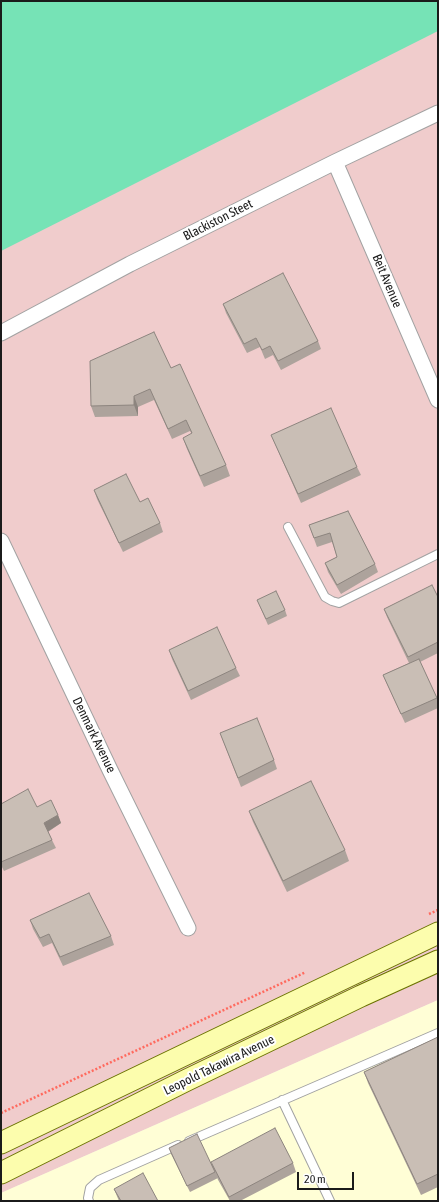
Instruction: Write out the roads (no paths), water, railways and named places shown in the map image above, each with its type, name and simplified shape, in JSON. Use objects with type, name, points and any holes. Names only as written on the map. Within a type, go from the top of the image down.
[{"type":"main road","name":"Leopold Takawira Avenue","points":[[1,1143],[438,933]]},
{"type":"main road","name":"Leopold Takawira Avenue","points":[[1,1173],[187,1080],[354,999],[438,961]]},
{"type":"street","name":"Blackiston Steet","points":[[1,333],[130,264],[335,162],[438,113]]},
{"type":"street","name":"Beit Avenue","points":[[335,162],[438,400]]},
{"type":"street","name":"Denmark Avenue","points":[[1,541],[110,770],[188,928]]},
{"type":"lane","points":[[288,527],[325,597],[339,603],[438,554]]},
{"type":"lane","points":[[89,1201],[88,1198],[90,1188],[99,1180],[438,1033]]},
{"type":"lane","points":[[282,1100],[330,1201]]}]
